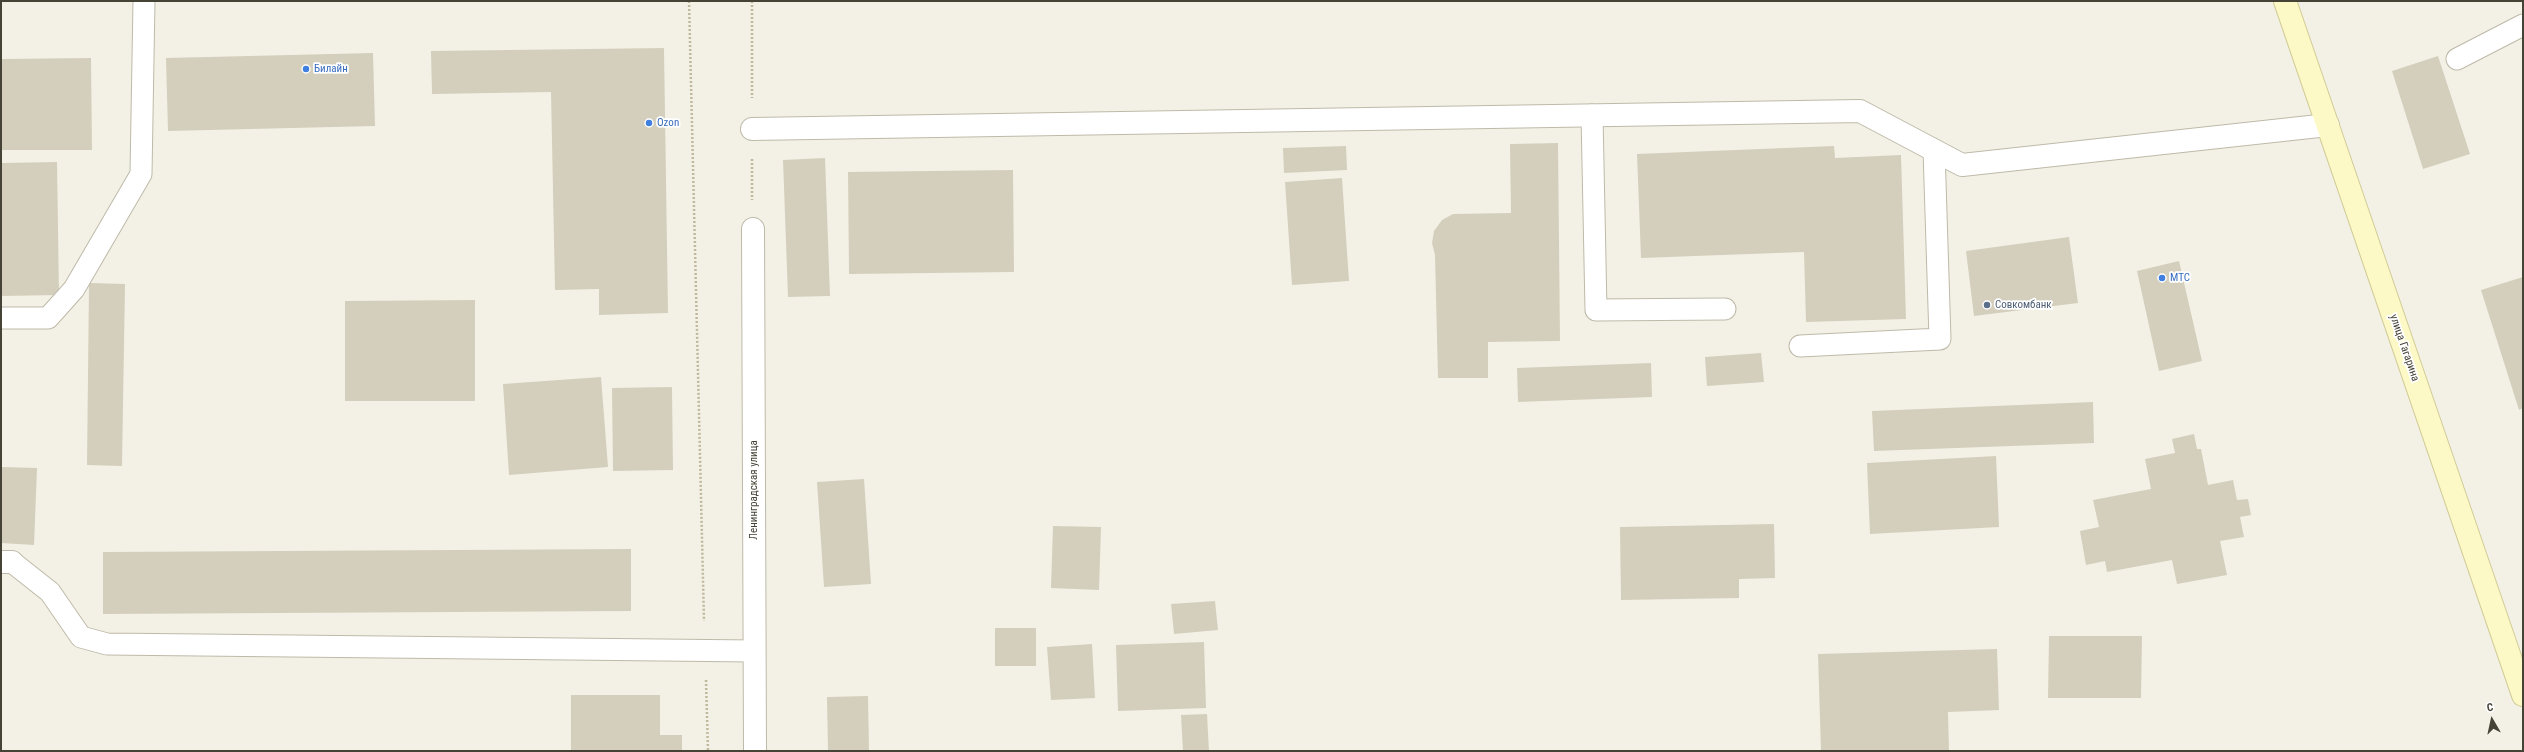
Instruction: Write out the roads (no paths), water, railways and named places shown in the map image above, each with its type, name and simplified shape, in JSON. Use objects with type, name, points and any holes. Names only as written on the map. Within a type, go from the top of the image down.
[{"type":"street","name":"улица Гагарина","points":[[2285,1],[2523,695]]},
{"type":"street","points":[[752,129],[1860,111],[1962,165],[2328,126]]},
{"type":"street","name":"Ленинградская улица","points":[[753,229],[755,751]]},
{"type":"lane","points":[[1,318],[48,318],[74,289],[141,174],[144,1]]},
{"type":"lane","points":[[2457,59],[2523,25]]},
{"type":"lane","points":[[1592,115],[1596,310],[1725,309]]},
{"type":"lane","points":[[1800,346],[1940,339],[1934,150]]},
{"type":"lane","points":[[6,562],[50,592],[80,638],[107,644],[754,651]]},
{"type":"place","name":"Билайн","points":[[306,69]]},
{"type":"place","name":"Ozon","points":[[649,123]]},
{"type":"place","name":"МТС","points":[[2162,278]]},
{"type":"place","name":"Совкомбанк","points":[[1987,305]]}]
